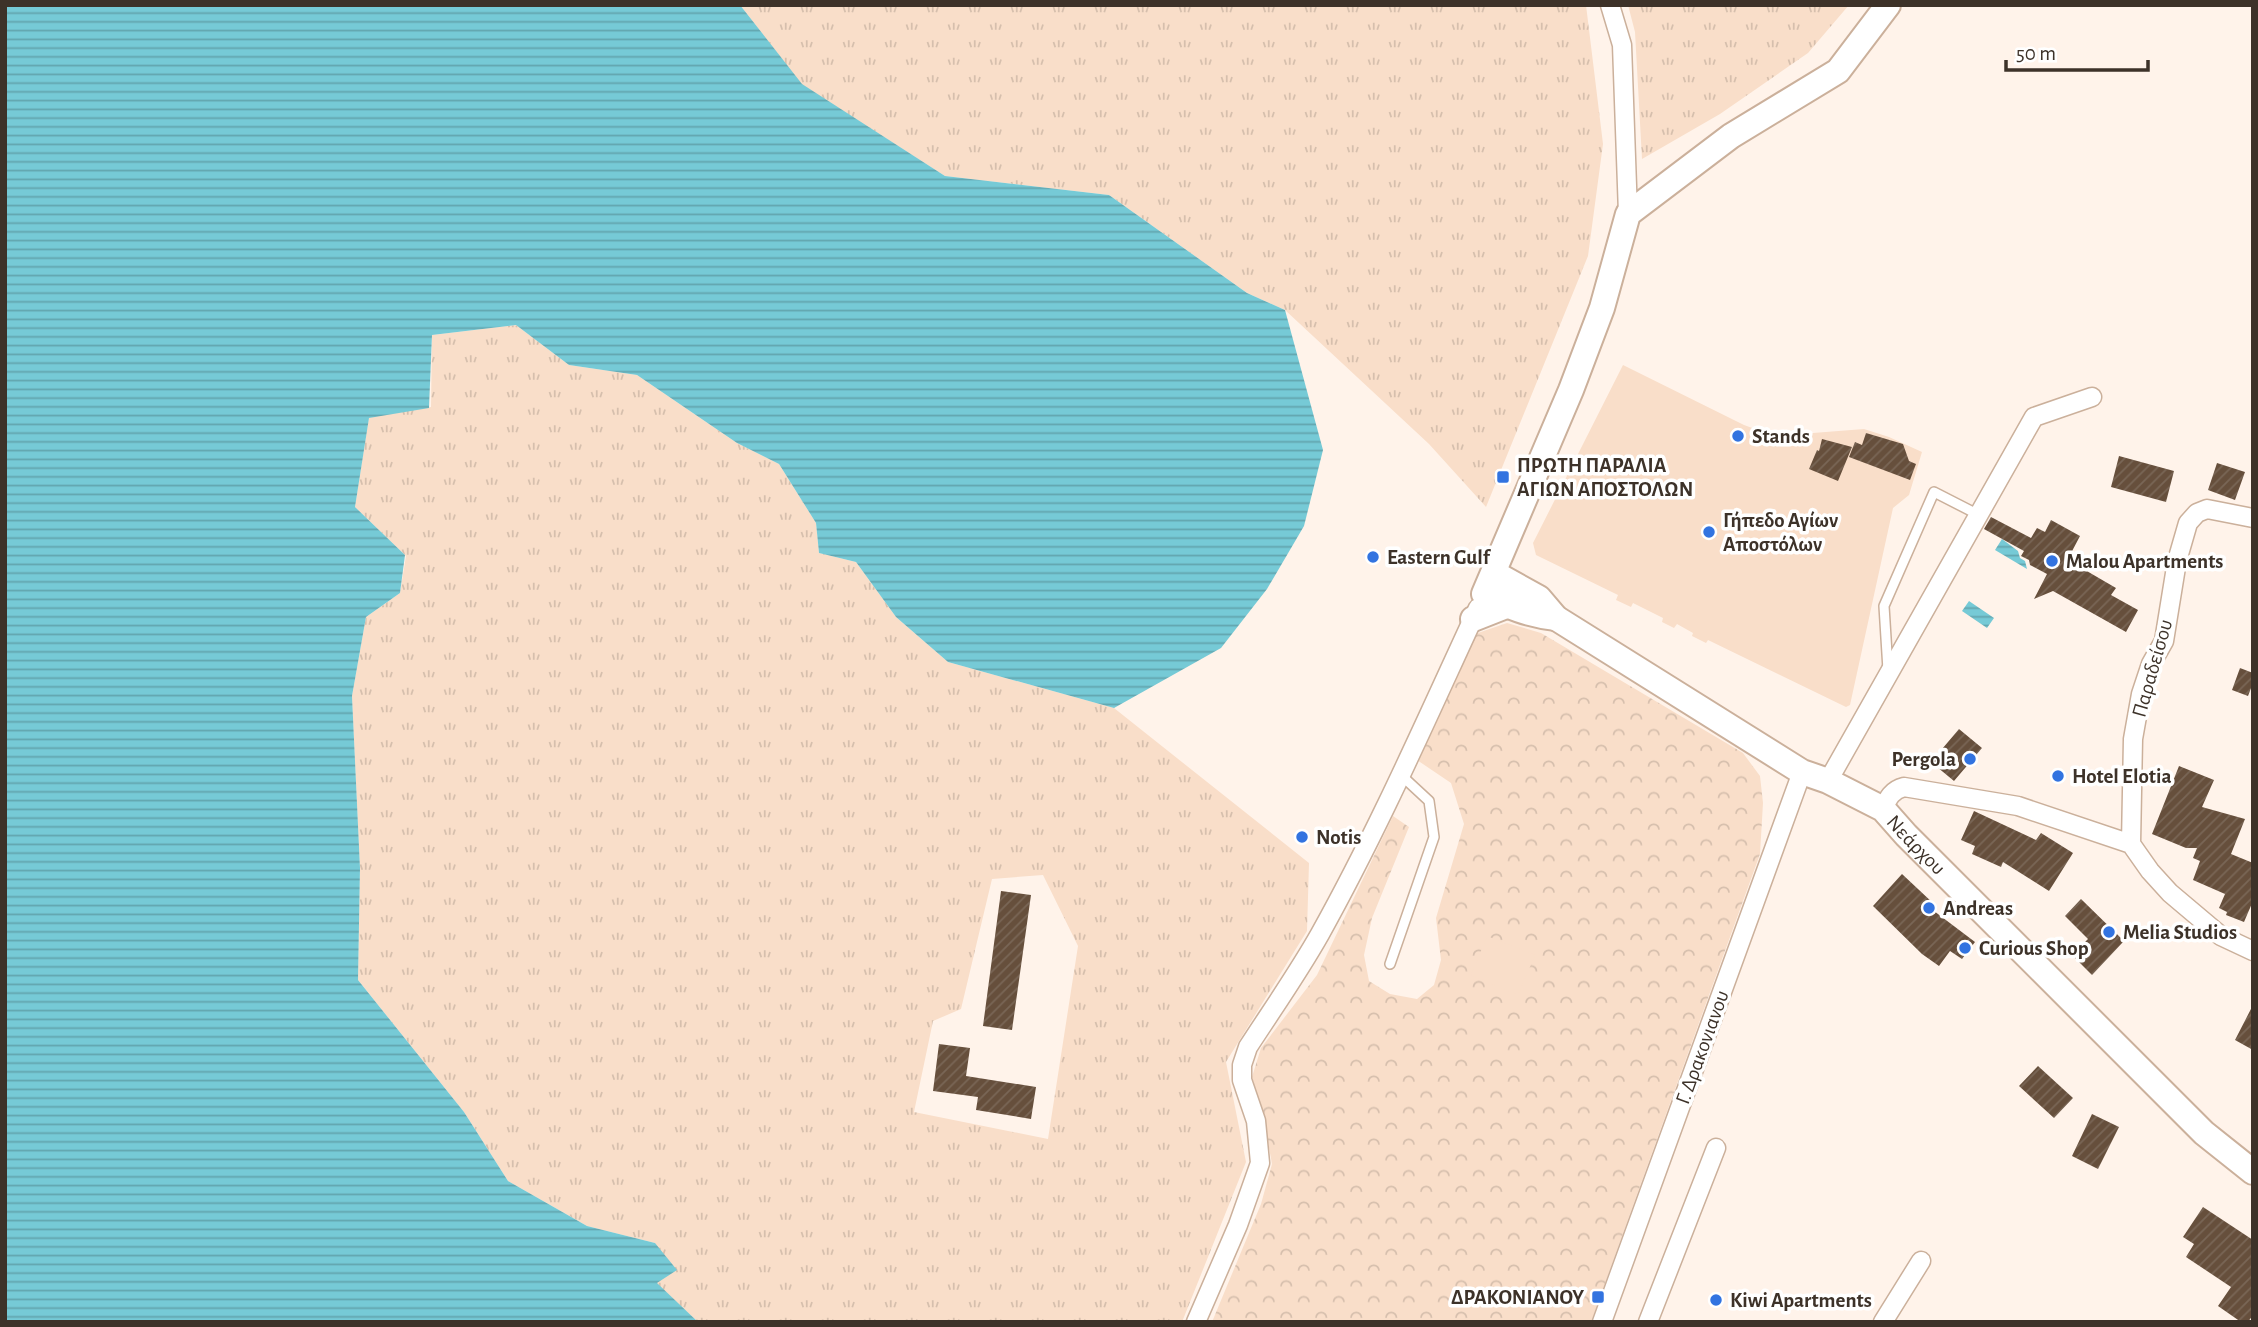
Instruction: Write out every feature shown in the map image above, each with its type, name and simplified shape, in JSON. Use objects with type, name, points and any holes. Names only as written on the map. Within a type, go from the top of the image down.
[{"type":"street","points":[[1196,1322],[1238,1225],[1260,1163],[1256,1121],[1242,1080],[1242,1065],[1248,1047],[1319,937],[1402,776],[1489,584],[1602,308],[1628,214],[1622,45],[1610,5]]},
{"type":"street","points":[[1628,214],[1731,136],[1838,71],[1888,5]]},
{"type":"street","points":[[1828,781],[2034,417],[2092,397]]},
{"type":"street","name":"Παραδείσου","points":[[2131,844],[2133,739],[2139,705],[2151,664],[2164,641],[2177,561],[2188,523],[2197,513],[2207,509],[2253,518]]},
{"type":"street","points":[[1505,546],[1517,584]]},
{"type":"street","name":"Νεάρχου","points":[[1489,584],[1517,584],[1539,598],[1556,618],[1802,772],[1828,781],[1883,809],[2194,1124],[2253,1172]]},
{"type":"street","name":"Νεάρχου","points":[[1489,584],[1506,606],[1529,615],[1556,618]]},
{"type":"street","points":[[1473,619],[1506,606]]},
{"type":"street","name":"Γ. Δρακονιανου","points":[[1602,1322],[1802,772]]},
{"type":"street","points":[[1883,809],[1889,796],[1896,789],[1904,787],[2018,806],[2131,844],[2170,893],[2221,936],[2253,951]]},
{"type":"street","points":[[1648,1322],[1716,1148]]},
{"type":"street","points":[[1883,1322],[1921,1261]]},
{"type":"lane","points":[[1889,674],[1884,606],[1934,492],[1979,515]]},
{"type":"lane","points":[[1390,964],[1434,836],[1429,802],[1402,776]]},
{"type":"green space","points":[[740,5],[1586,5],[1603,144],[1588,256],[1486,507],[1429,444],[1285,310],[1247,293],[1109,195],[945,176],[801,84]]},
{"type":"green space","points":[[1628,5],[1849,5],[1808,53],[1720,114],[1642,159],[1635,32]]},
{"type":"green space","points":[[516,325],[569,365],[637,375],[737,443],[779,464],[816,523],[819,553],[856,562],[896,617],[948,662],[1114,708],[1309,863],[1307,931],[1226,1062],[1246,1162],[1182,1322],[698,1322],[656,1283],[655,1243],[587,1226],[508,1181],[464,1112],[358,980],[360,868],[352,696],[366,617],[400,593],[406,556],[355,507],[369,417],[431,407],[432,335]],"holes":[[[1043,875],[1078,946],[1048,1139],[914,1112],[933,1021],[961,1009],[992,879]]]},
{"type":"green space","name":"Γήπεδο Αγίων Αποστόλων","points":[[1623,365],[1744,425],[1774,436],[1864,429],[1922,452],[1909,495],[1893,508],[1850,705],[1846,707],[1708,640],[1706,643],[1677,624],[1674,628],[1662,622],[1663,618],[1633,603],[1631,607],[1616,600],[1618,595],[1536,555],[1533,543]]},
{"type":"green space","points":[[1507,623],[1541,633],[1743,753],[1760,776],[1763,803],[1760,854],[1591,1322],[1212,1322],[1261,1204],[1272,1164],[1263,1115],[1252,1077],[1261,1048],[1317,975],[1393,816],[1409,827],[1372,918],[1364,955],[1369,981],[1390,994],[1417,999],[1434,985],[1441,960],[1436,918],[1464,824],[1451,783],[1417,760],[1475,634]]},
{"type":"green space","points":[[1487,936],[1535,955],[1518,995],[1471,975]]},
{"type":"water","points":[[5,5],[740,5],[802,84],[945,176],[1109,195],[1247,293],[1285,310],[1323,450],[1304,526],[1267,589],[1221,648],[1114,708],[948,662],[896,617],[856,562],[819,553],[816,523],[779,464],[737,443],[637,375],[569,365],[516,325],[432,335],[429,408],[369,418],[355,507],[405,555],[400,593],[366,617],[352,696],[360,868],[358,980],[464,1112],[508,1181],[587,1226],[655,1243],[677,1270],[657,1283],[698,1322],[5,1322]]},
{"type":"water","points":[[2002,539],[2018,551],[2027,569],[1995,550]]},
{"type":"water","points":[[1969,601],[1994,618],[1987,628],[1962,611]]},
{"type":"building","points":[[1866,433],[1903,444],[1909,461],[1916,464],[1910,480],[1849,457],[1855,442],[1862,445]]},
{"type":"building","points":[[1822,439],[1852,447],[1838,481],[1809,469]]},
{"type":"building","points":[[2119,456],[2174,471],[2166,502],[2111,487]]},
{"type":"building","points":[[2217,463],[2245,472],[2235,500],[2208,490]]},
{"type":"building","points":[[1991,517],[2031,538],[2037,528],[2045,532],[2051,520],[2080,536],[2070,555],[2076,558],[2073,563],[2116,588],[2111,595],[2138,610],[2126,632],[2053,591],[2034,599],[2047,574],[2030,565],[2029,560],[2021,556],[2024,551],[1984,529]]},
{"type":"building","points":[[2240,668],[2253,673],[2253,683],[2248,696],[2232,690]]},
{"type":"building","points":[[1959,729],[1982,748],[1954,781],[1931,762]]},
{"type":"building","points":[[2179,766],[2214,780],[2202,807],[2245,819],[2231,854],[2253,863],[2253,901],[2244,922],[2226,915],[2227,912],[2219,908],[2225,894],[2193,880],[2200,861],[2193,858],[2197,848],[2186,848],[2152,834]]},
{"type":"building","points":[[1974,811],[2036,840],[2041,833],[2073,853],[2049,891],[2003,862],[2001,867],[1972,854],[1975,846],[1961,840]]},
{"type":"building","points":[[1902,874],[1934,904],[1930,908],[1975,942],[1962,959],[1950,951],[1939,966],[1922,954],[1873,906]]},
{"type":"building","points":[[1001,891],[1031,895],[1012,1030],[983,1026]]},
{"type":"building","points":[[2081,899],[2124,941],[2092,975],[2072,955],[2088,939],[2065,916]]},
{"type":"building","points":[[2253,1005],[2253,1050],[2235,1040]]},
{"type":"building","points":[[939,1044],[970,1048],[966,1076],[1036,1087],[1031,1119],[976,1110],[978,1097],[933,1091]]},
{"type":"building","points":[[2038,1066],[2073,1098],[2054,1118],[2019,1086]]},
{"type":"building","points":[[2092,1114],[2119,1127],[2098,1169],[2072,1156]]},
{"type":"building","points":[[2203,1207],[2253,1240],[2253,1315],[2248,1322],[2241,1322],[2218,1306],[2231,1287],[2186,1257],[2194,1244],[2183,1237]]},
{"type":"place","name":"Stands","points":[[1738,436]]},
{"type":"place","name":"ΠΡΩΤΗ ΠΑΡΑΛΙΑ ΑΓΙΩΝ ΑΠΟΣΤΟΛΩΝ","points":[[1503,477]]},
{"type":"place","name":"Γήπεδο Αγίων Αποστόλων","points":[[1709,532]]},
{"type":"place","name":"Eastern Gulf","points":[[1373,557]]},
{"type":"place","name":"Malou Apartments","points":[[2052,561]]},
{"type":"place","name":"Pergola","points":[[1970,759]]},
{"type":"place","name":"Hotel Elotia","points":[[2058,776]]},
{"type":"place","name":"Notis","points":[[1302,837]]},
{"type":"place","name":"Andreas","points":[[1929,908]]},
{"type":"place","name":"Melia Studios","points":[[2109,932]]},
{"type":"place","name":"Curious Shop","points":[[1965,948]]},
{"type":"place","name":"ΔΡΑΚΟΝΙΑΝΟΥ","points":[[1598,1297]]},
{"type":"place","name":"Kiwi Apartments","points":[[1716,1300]]}]
